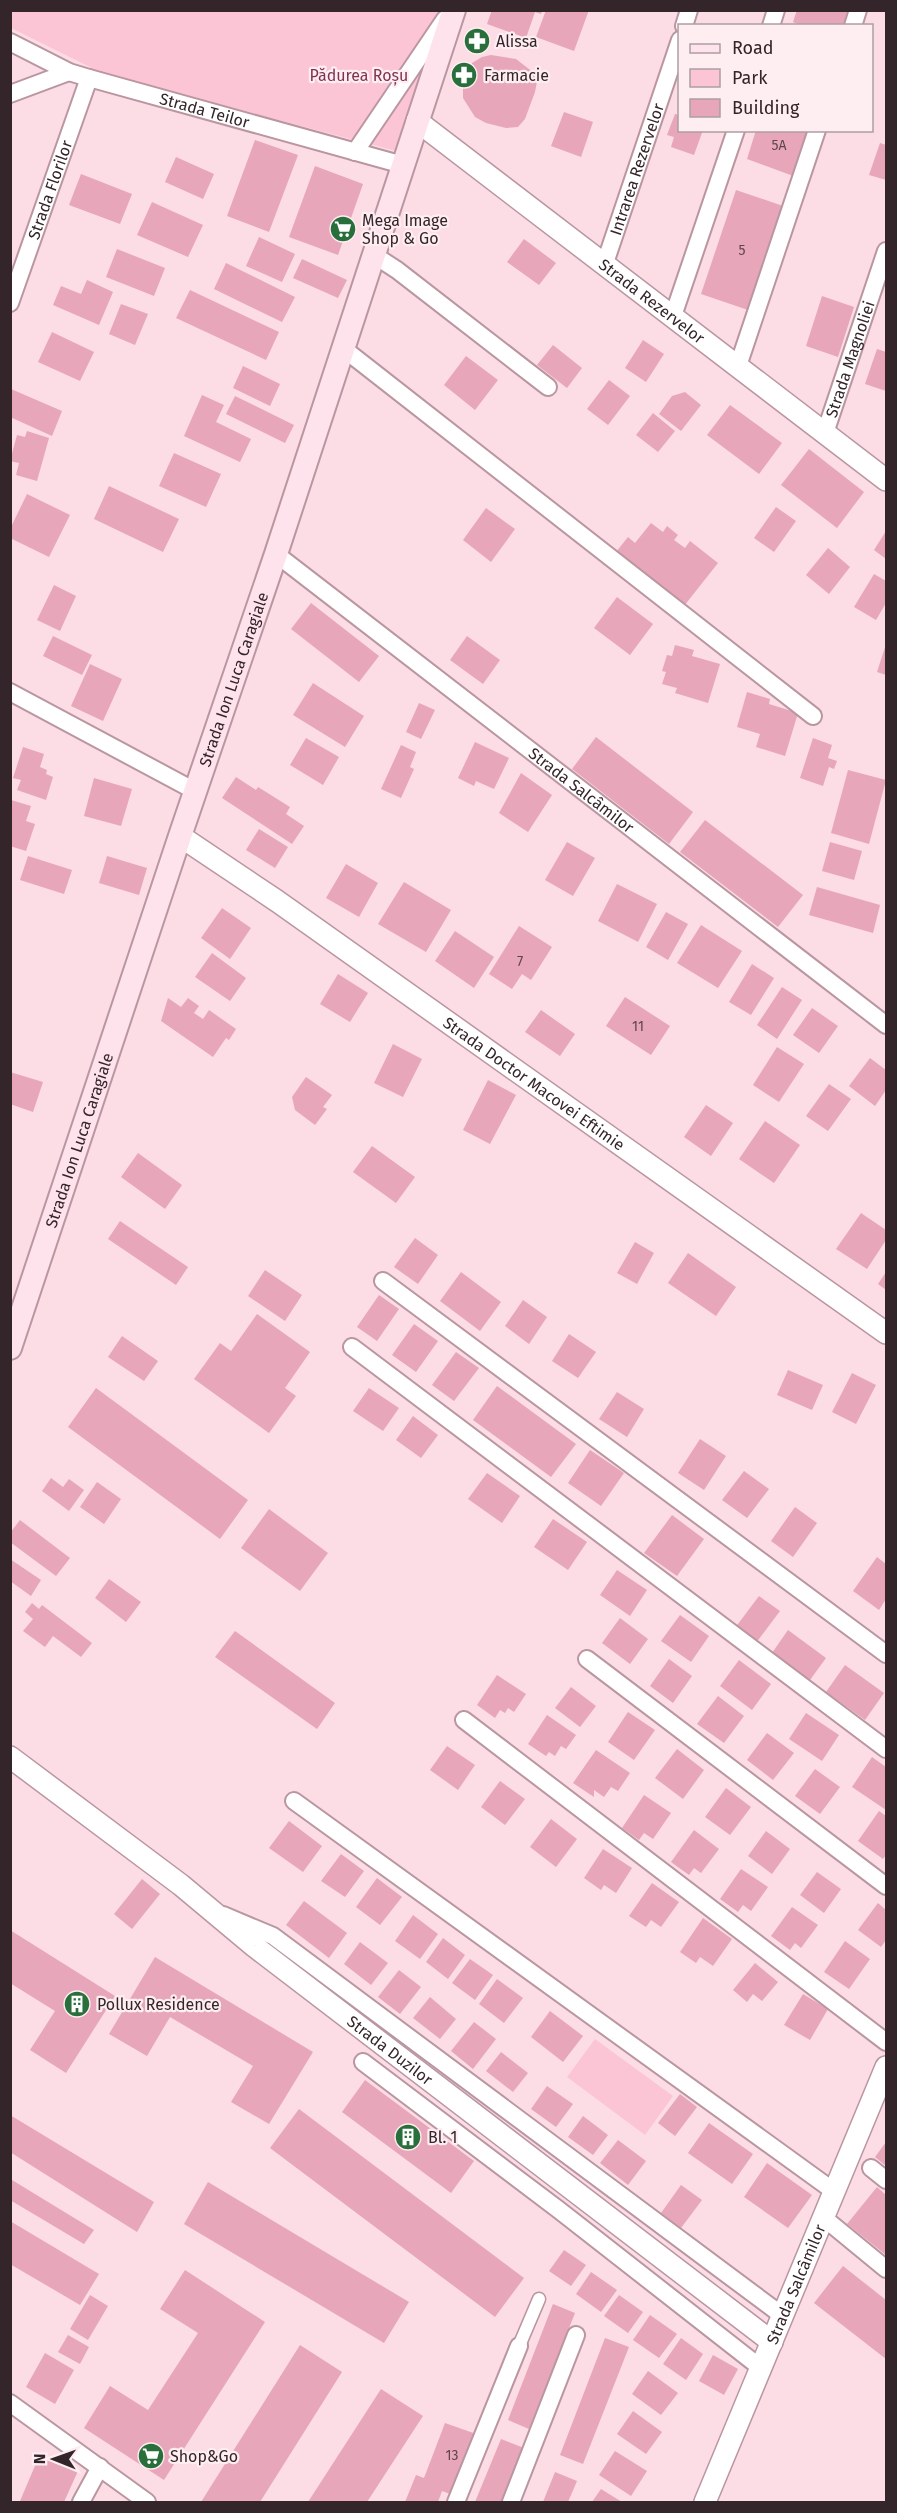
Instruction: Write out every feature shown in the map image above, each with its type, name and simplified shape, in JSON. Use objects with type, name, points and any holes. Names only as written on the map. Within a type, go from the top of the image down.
[{"type":"main road","name":"Strada Ion Luca Caragiale","points":[[10,1348],[344,349],[453,10]]},
{"type":"street","points":[[355,152],[453,10]]},
{"type":"street","name":"Strada Teilor","points":[[10,42],[69,72],[403,165]]},
{"type":"street","name":"Intrarea Rezervelor","points":[[605,263],[678,46]]},
{"type":"street","points":[[10,94],[69,72]]},
{"type":"street","name":"Strada Florilor","points":[[10,303],[89,78]]},
{"type":"street","name":"Strada Rezervelor","points":[[417,121],[886,480]]},
{"type":"street","points":[[673,316],[735,132]]},
{"type":"street","points":[[738,366],[816,132]]},
{"type":"street","name":"Strada Magnoliei","points":[[825,433],[886,251]]},
{"type":"street","points":[[374,255],[397,270],[548,387]]},
{"type":"street","points":[[344,349],[813,716]]},
{"type":"street","name":"Strada Salcâmilor","points":[[276,554],[886,1025]]},
{"type":"street","points":[[10,692],[195,791]]},
{"type":"street","name":"Strada Doctor Macovei Eftimie","points":[[180,836],[277,901],[886,1333]]},
{"type":"street","points":[[383,1281],[886,1654]]},
{"type":"street","points":[[352,1347],[886,1749]]},
{"type":"street","points":[[587,1659],[886,1886]]},
{"type":"street","points":[[464,1720],[886,2042]]},
{"type":"street","name":"Strada Duzilor","points":[[10,1757],[772,2342]]},
{"type":"street","points":[[294,1801],[835,2192]]},
{"type":"street","points":[[213,1911],[273,1936],[783,2316]]},
{"type":"street","points":[[363,2062],[559,2210],[761,2368]]},
{"type":"street","name":"Strada Salcâmilor","points":[[705,2502],[886,2071]]},
{"type":"street","points":[[871,2168],[886,2180]]},
{"type":"street","points":[[824,2218],[886,2269]]},
{"type":"street","points":[[456,2502],[539,2299]]},
{"type":"street","points":[[511,2502],[576,2335]]},
{"type":"street","points":[[10,2403],[147,2502]]},
{"type":"street","points":[[81,2502],[99,2467]]},
{"type":"green space","name":"Pădurea Roșu","points":[[10,11],[447,11],[400,152],[104,74],[11,28]]},
{"type":"green space","points":[[595,2039],[673,2096],[645,2135],[567,2077]]},
{"type":"building","points":[[492,10],[542,10],[541,14],[535,12],[526,38],[487,24]]},
{"type":"building","points":[[546,10],[589,10],[574,51],[536,37]]},
{"type":"building","points":[[797,10],[854,10],[850,24],[798,24],[793,22]]},
{"type":"building","points":[[491,55],[516,59],[538,76],[525,119],[518,127],[506,128],[486,123],[475,117],[463,98],[463,88],[472,63]]},
{"type":"building","points":[[564,112],[593,122],[581,157],[551,146]]},
{"type":"building","points":[[675,114],[678,115],[678,132],[702,132],[694,155],[671,147],[674,137],[667,135]]},
{"type":"building","points":[[755,132],[811,132],[796,177],[747,159]]},
{"type":"building","points":[[255,140],[298,155],[269,232],[227,216]]},
{"type":"building","points":[[880,143],[886,145],[886,180],[869,175]]},
{"type":"building","points":[[176,157],[214,174],[203,199],[165,182]]},
{"type":"building","points":[[315,166],[363,184],[338,255],[289,237]]},
{"type":"building","points":[[81,174],[132,194],[120,224],[69,205]]},
{"type":"building","points":[[736,190],[783,206],[748,310],[701,294]]},
{"type":"building","points":[[152,202],[203,225],[188,257],[137,235]]},
{"type":"building","points":[[259,237],[295,254],[282,282],[246,266]]},
{"type":"building","points":[[524,239],[556,263],[539,285],[507,262]]},
{"type":"building","points":[[117,249],[165,268],[154,296],[106,277]]},
{"type":"building","points":[[302,259],[347,280],[338,298],[293,278]]},
{"type":"building","points":[[226,263],[295,297],[282,322],[214,289]]},
{"type":"building","points":[[87,280],[113,292],[99,325],[53,305],[61,286],[81,294]]},
{"type":"building","points":[[190,290],[279,332],[266,360],[176,318]]},
{"type":"building","points":[[822,296],[854,307],[838,357],[806,346]]},
{"type":"building","points":[[121,304],[148,314],[135,345],[109,334]]},
{"type":"building","points":[[52,332],[94,352],[80,381],[38,362]]},
{"type":"building","points":[[643,340],[664,354],[646,382],[625,368]]},
{"type":"building","points":[[553,345],[582,368],[567,388],[537,365]]},
{"type":"building","points":[[877,349],[886,352],[886,391],[865,384]]},
{"type":"building","points":[[466,356],[498,380],[475,410],[444,385]]},
{"type":"building","points":[[243,366],[280,384],[270,406],[233,388]]},
{"type":"building","points":[[609,380],[630,396],[608,425],[587,409]]},
{"type":"building","points":[[11,389],[62,411],[52,436],[10,417]]},
{"type":"building","points":[[685,392],[701,405],[681,431],[659,414],[672,396]]},
{"type":"building","points":[[202,395],[224,405],[216,422],[251,439],[240,462],[184,436]]},
{"type":"building","points":[[235,396],[294,425],[285,443],[226,414]]},
{"type":"building","points":[[730,405],[782,443],[759,474],[707,435]]},
{"type":"building","points":[[653,413],[675,431],[658,452],[636,435]]},
{"type":"building","points":[[27,431],[49,438],[37,481],[16,475],[19,463],[10,461],[17,435],[25,437]]},
{"type":"building","points":[[809,449],[864,492],[837,528],[781,485]]},
{"type":"building","points":[[174,453],[221,474],[206,507],[159,486]]},
{"type":"building","points":[[109,486],[179,519],[163,552],[94,519]]},
{"type":"building","points":[[27,494],[70,515],[49,557],[10,538],[10,529]]},
{"type":"building","points":[[776,507],[796,521],[774,552],[754,538]]},
{"type":"building","points":[[486,508],[515,529],[491,562],[463,540]]},
{"type":"building","points":[[651,523],[663,532],[667,526],[678,535],[674,540],[685,548],[690,541],[718,563],[684,606],[616,552],[628,537],[635,543]]},
{"type":"building","points":[[886,531],[886,559],[874,550]]},
{"type":"building","points":[[828,548],[850,567],[829,594],[806,575]]},
{"type":"building","points":[[874,574],[886,581],[886,603],[876,620],[854,607]]},
{"type":"building","points":[[54,585],[76,596],[60,631],[37,620]]},
{"type":"building","points":[[617,597],[653,624],[630,655],[594,628]]},
{"type":"building","points":[[311,603],[379,656],[359,682],[291,629]]},
{"type":"building","points":[[53,636],[92,655],[82,675],[43,656]]},
{"type":"building","points":[[467,636],[500,660],[483,684],[450,660]]},
{"type":"building","points":[[886,644],[886,675],[877,672]]},
{"type":"building","points":[[675,645],[694,650],[692,656],[720,664],[708,703],[675,693],[677,688],[662,684],[666,672],[662,671],[667,655],[672,656]]},
{"type":"building","points":[[90,664],[122,679],[103,721],[71,706]]},
{"type":"building","points":[[313,683],[364,716],[345,747],[293,715]]},
{"type":"building","points":[[747,692],[770,699],[769,704],[798,713],[785,756],[756,747],[760,734],[737,727]]},
{"type":"building","points":[[419,703],[435,710],[421,739],[406,732]]},
{"type":"building","points":[[596,737],[693,812],[669,844],[572,769]]},
{"type":"building","points":[[306,738],[339,757],[323,785],[290,765]]},
{"type":"building","points":[[813,738],[832,745],[828,758],[837,761],[834,769],[829,767],[823,786],[800,778]]},
{"type":"building","points":[[475,742],[509,758],[494,789],[476,781],[474,786],[458,778]]},
{"type":"building","points":[[401,745],[416,752],[410,767],[414,769],[401,798],[381,789]]},
{"type":"building","points":[[23,747],[44,754],[40,767],[47,770],[46,774],[53,777],[46,800],[17,790],[21,780],[13,778]]},
{"type":"building","points":[[848,770],[886,780],[869,844],[831,833]]},
{"type":"building","points":[[521,773],[552,795],[528,832],[499,813]]},
{"type":"building","points":[[236,777],[256,790],[258,787],[290,807],[286,814],[304,826],[292,844],[222,798]]},
{"type":"building","points":[[94,778],[132,789],[121,826],[84,816]]},
{"type":"building","points":[[11,800],[31,806],[26,821],[35,824],[26,851],[10,846]]},
{"type":"building","points":[[705,820],[803,895],[778,927],[680,852]]},
{"type":"building","points":[[259,829],[288,847],[275,868],[246,850]]},
{"type":"building","points":[[567,842],[595,858],[573,896],[545,880]]},
{"type":"building","points":[[830,842],[862,851],[854,880],[822,871]]},
{"type":"building","points":[[28,856],[72,870],[64,894],[20,880]]},
{"type":"building","points":[[107,856],[147,868],[139,895],[99,883]]},
{"type":"building","points":[[346,864],[378,883],[359,917],[326,898]]},
{"type":"building","points":[[404,882],[451,910],[426,952],[378,924]]},
{"type":"building","points":[[617,884],[657,904],[638,942],[598,921]]},
{"type":"building","points":[[817,887],[880,905],[873,933],[809,915]]},
{"type":"building","points":[[222,908],[251,928],[230,959],[201,938]]},
{"type":"building","points":[[666,912],[688,924],[668,960],[646,947]]},
{"type":"building","points":[[701,925],[742,951],[718,988],[677,963]]},
{"type":"building","points":[[519,926],[552,947],[531,980],[522,974],[512,989],[489,974]]},
{"type":"building","points":[[455,931],[494,957],[474,988],[435,961]]},
{"type":"building","points":[[212,953],[246,978],[230,1001],[195,977]]},
{"type":"building","points":[[752,964],[774,978],[751,1015],[729,1002]]},
{"type":"building","points":[[338,974],[368,993],[350,1022],[320,1004]]},
{"type":"building","points":[[782,987],[802,1000],[777,1039],[757,1025]]},
{"type":"building","points":[[625,997],[670,1026],[651,1055],[606,1026]]},
{"type":"building","points":[[168,998],[181,1007],[188,998],[199,1006],[194,1013],[203,1019],[209,1010],[236,1029],[229,1040],[226,1038],[213,1057],[161,1021]]},
{"type":"building","points":[[812,1008],[838,1026],[819,1053],[793,1035]]},
{"type":"building","points":[[541,1010],[575,1034],[560,1056],[525,1032]]},
{"type":"building","points":[[393,1044],[422,1059],[403,1097],[374,1083]]},
{"type":"building","points":[[777,1047],[804,1064],[779,1102],[753,1085]]},
{"type":"building","points":[[870,1058],[886,1070],[886,1090],[875,1106],[849,1086]]},
{"type":"building","points":[[10,1072],[43,1082],[33,1112],[10,1104]]},
{"type":"building","points":[[306,1077],[332,1095],[323,1107],[327,1109],[315,1125],[295,1110],[292,1097]]},
{"type":"building","points":[[488,1080],[516,1095],[490,1144],[463,1130]]},
{"type":"building","points":[[829,1084],[851,1099],[828,1131],[806,1116]]},
{"type":"building","points":[[706,1105],[733,1123],[711,1156],[684,1137]]},
{"type":"building","points":[[765,1121],[800,1145],[774,1183],[739,1159]]},
{"type":"building","points":[[372,1146],[415,1177],[396,1203],[353,1172]]},
{"type":"building","points":[[138,1153],[182,1185],[165,1209],[121,1177]]},
{"type":"building","points":[[861,1213],[886,1230],[886,1240],[867,1269],[836,1249]]},
{"type":"building","points":[[120,1221],[188,1267],[176,1285],[108,1239]]},
{"type":"building","points":[[415,1238],[438,1255],[418,1284],[394,1267]]},
{"type":"building","points":[[635,1242],[654,1253],[637,1284],[617,1273]]},
{"type":"building","points":[[688,1253],[736,1287],[716,1316],[668,1283]]},
{"type":"building","points":[[265,1270],[302,1295],[285,1321],[248,1296]]},
{"type":"building","points":[[461,1272],[501,1302],[480,1331],[440,1301]]},
{"type":"building","points":[[886,1272],[886,1290],[878,1284]]},
{"type":"building","points":[[379,1295],[399,1309],[377,1341],[357,1327]]},
{"type":"building","points":[[523,1300],[547,1317],[529,1344],[505,1326]]},
{"type":"building","points":[[257,1314],[310,1352],[285,1388],[296,1396],[269,1433],[194,1379],[220,1343],[231,1351]]},
{"type":"building","points":[[414,1324],[438,1341],[416,1372],[392,1355]]},
{"type":"building","points":[[569,1334],[596,1352],[578,1378],[552,1361]]},
{"type":"building","points":[[122,1336],[158,1361],[144,1381],[108,1357]]},
{"type":"building","points":[[456,1352],[479,1368],[454,1401],[432,1385]]},
{"type":"building","points":[[788,1370],[823,1385],[812,1410],[777,1395]]},
{"type":"building","points":[[852,1373],[876,1385],[856,1424],[832,1412]]},
{"type":"building","points":[[497,1386],[576,1444],[551,1477],[473,1420]]},
{"type":"building","points":[[96,1388],[248,1500],[220,1539],[68,1427]]},
{"type":"building","points":[[369,1388],[399,1408],[383,1431],[353,1411]]},
{"type":"building","points":[[617,1392],[644,1409],[627,1437],[599,1419]]},
{"type":"building","points":[[413,1416],[438,1435],[421,1458],[396,1440]]},
{"type":"building","points":[[700,1439],[726,1456],[704,1490],[678,1473]]},
{"type":"building","points":[[590,1450],[624,1473],[601,1506],[568,1483]]},
{"type":"building","points":[[744,1471],[769,1489],[747,1518],[722,1500]]},
{"type":"building","points":[[487,1473],[520,1496],[502,1523],[468,1499]]},
{"type":"building","points":[[51,1478],[63,1487],[69,1479],[84,1490],[69,1511],[42,1491]]},
{"type":"building","points":[[97,1482],[121,1499],[104,1524],[80,1507]]},
{"type":"building","points":[[795,1507],[817,1523],[793,1557],[771,1541]]},
{"type":"building","points":[[269,1509],[328,1553],[300,1591],[241,1548]]},
{"type":"building","points":[[672,1515],[704,1539],[677,1576],[644,1553]]},
{"type":"building","points":[[553,1519],[587,1542],[568,1570],[534,1547]]},
{"type":"building","points":[[20,1520],[70,1558],[56,1576],[10,1542],[10,1533]]},
{"type":"building","points":[[877,1557],[886,1564],[886,1599],[879,1610],[853,1591]]},
{"type":"building","points":[[10,1559],[41,1580],[31,1596],[10,1581]]},
{"type":"building","points":[[617,1570],[647,1590],[630,1616],[600,1595]]},
{"type":"building","points":[[109,1579],[141,1602],[126,1622],[95,1598]]},
{"type":"building","points":[[759,1596],[780,1611],[756,1643],[735,1628]]},
{"type":"building","points":[[32,1603],[39,1609],[42,1605],[92,1643],[81,1657],[53,1636],[45,1647],[23,1631],[33,1619],[25,1612]]},
{"type":"building","points":[[680,1615],[709,1636],[691,1662],[661,1641]]},
{"type":"building","points":[[620,1618],[648,1639],[630,1664],[602,1643]]},
{"type":"building","points":[[788,1630],[826,1658],[810,1680],[772,1653]]},
{"type":"building","points":[[235,1631],[335,1703],[317,1729],[215,1657]]},
{"type":"building","points":[[669,1659],[692,1676],[673,1703],[650,1686]]},
{"type":"building","points":[[739,1660],[771,1684],[752,1710],[720,1686]]},
{"type":"building","points":[[845,1665],[884,1693],[865,1720],[826,1692]]},
{"type":"building","points":[[497,1675],[526,1694],[514,1712],[508,1708],[505,1713],[500,1710],[495,1718],[477,1705]]},
{"type":"building","points":[[571,1687],[596,1706],[580,1727],[555,1708]]},
{"type":"building","points":[[718,1696],[744,1716],[724,1743],[697,1724]]},
{"type":"building","points":[[628,1712],[655,1730],[634,1760],[608,1742]]},
{"type":"building","points":[[806,1713],[839,1735],[822,1761],[789,1739]]},
{"type":"building","points":[[547,1715],[576,1735],[566,1749],[561,1746],[555,1756],[549,1752],[546,1756],[528,1744]]},
{"type":"building","points":[[767,1733],[794,1753],[773,1780],[747,1760]]},
{"type":"building","points":[[447,1746],[475,1765],[458,1790],[430,1770]]},
{"type":"building","points":[[677,1749],[704,1770],[683,1799],[655,1778]]},
{"type":"building","points":[[596,1750],[630,1773],[618,1791],[611,1787],[604,1797],[594,1790],[594,1797],[573,1783]]},
{"type":"building","points":[[872,1757],[886,1767],[886,1810],[852,1787]]},
{"type":"building","points":[[815,1769],[840,1787],[820,1814],[795,1796]]},
{"type":"building","points":[[500,1781],[525,1799],[505,1825],[481,1807]]},
{"type":"building","points":[[726,1788],[751,1807],[730,1835],[705,1817]]},
{"type":"building","points":[[644,1795],[671,1813],[653,1839],[644,1833],[639,1840],[622,1828]]},
{"type":"building","points":[[879,1811],[886,1816],[886,1855],[883,1859],[858,1841]]},
{"type":"building","points":[[551,1819],[577,1839],[556,1867],[530,1847]]},
{"type":"building","points":[[289,1821],[322,1846],[303,1872],[269,1848]]},
{"type":"building","points":[[694,1830],[719,1849],[701,1873],[694,1868],[689,1875],[671,1862]]},
{"type":"building","points":[[766,1831],[790,1849],[772,1874],[748,1856]]},
{"type":"building","points":[[603,1849],[632,1868],[616,1893],[604,1885],[601,1890],[584,1878]]},
{"type":"building","points":[[341,1854],[364,1871],[345,1897],[321,1881]]},
{"type":"building","points":[[741,1869],[768,1887],[751,1911],[743,1905],[738,1912],[720,1899]]},
{"type":"building","points":[[817,1872],[841,1889],[824,1913],[800,1895]]},
{"type":"building","points":[[377,1878],[402,1897],[380,1925],[356,1907]]},
{"type":"building","points":[[142,1879],[160,1894],[132,1929],[114,1914]]},
{"type":"building","points":[[652,1883],[679,1902],[661,1927],[651,1920],[646,1927],[629,1916]]},
{"type":"building","points":[[304,1901],[347,1933],[329,1958],[286,1925]]},
{"type":"building","points":[[878,1903],[886,1910],[886,1940],[881,1947],[858,1930]]},
{"type":"building","points":[[792,1907],[818,1925],[801,1948],[795,1943],[790,1950],[771,1936]]},
{"type":"building","points":[[413,1915],[438,1934],[420,1959],[395,1941]]},
{"type":"building","points":[[703,1918],[732,1939],[713,1966],[700,1957],[696,1963],[680,1952]]},
{"type":"building","name":"Pollux Residence","points":[[10,1930],[115,1996],[66,2073],[30,2050],[55,2011],[10,1983]]},
{"type":"building","points":[[443,1938],[465,1955],[448,1979],[426,1962]]},
{"type":"building","points":[[845,1941],[870,1959],[849,1989],[824,1972]]},
{"type":"building","points":[[360,1942],[388,1963],[371,1985],[344,1964]]},
{"type":"building","points":[[155,1957],[313,2052],[269,2124],[231,2102],[253,2066],[170,2017],[147,2056],[109,2034]]},
{"type":"building","points":[[470,1959],[493,1975],[475,2000],[452,1983]]},
{"type":"building","points":[[755,1963],[778,1982],[762,2001],[753,1994],[747,2002],[733,1990]]},
{"type":"building","points":[[399,1970],[421,1987],[400,2014],[378,1997]]},
{"type":"building","points":[[497,1979],[523,1998],[504,2023],[479,2004]]},
{"type":"building","points":[[803,1994],[828,2009],[810,2040],[784,2025]]},
{"type":"building","points":[[430,1997],[456,2019],[440,2039],[413,2018]]},
{"type":"building","points":[[550,2011],[583,2036],[563,2062],[531,2037]]},
{"type":"building","points":[[474,2022],[496,2039],[473,2069],[451,2051]]},
{"type":"building","points":[[501,2052],[528,2073],[513,2092],[486,2071]]},
{"type":"building","name":"Bl. 1","points":[[365,2080],[474,2161],[451,2193],[342,2112]]},
{"type":"building","points":[[547,2086],[573,2104],[556,2127],[531,2109]]},
{"type":"building","points":[[680,2094],[697,2107],[675,2136],[658,2123]]},
{"type":"building","points":[[299,2109],[524,2278],[495,2317],[270,2148]]},
{"type":"building","points":[[10,2115],[154,2202],[137,2232],[10,2152]]},
{"type":"building","points":[[583,2116],[608,2135],[593,2155],[568,2137]]},
{"type":"building","points":[[709,2123],[753,2154],[732,2184],[688,2153]]},
{"type":"building","points":[[618,2140],[646,2161],[628,2185],[600,2163]]},
{"type":"building","points":[[886,2142],[886,2166],[875,2157]]},
{"type":"building","points":[[767,2163],[812,2195],[788,2228],[744,2197]]},
{"type":"building","points":[[12,2180],[94,2230],[84,2244],[10,2200]]},
{"type":"building","points":[[208,2182],[409,2302],[384,2343],[184,2224]]},
{"type":"building","points":[[681,2185],[702,2200],[681,2228],[661,2213]]},
{"type":"building","points":[[877,2187],[886,2195],[886,2255],[847,2224]]},
{"type":"building","points":[[10,2221],[99,2274],[80,2305],[10,2264]]},
{"type":"building","points":[[564,2250],[586,2265],[571,2286],[549,2271]]},
{"type":"building","points":[[843,2266],[886,2300],[886,2359],[814,2303]]},
{"type":"building","points":[[185,2270],[265,2322],[164,2480],[84,2428],[110,2386],[148,2410],[198,2333],[160,2309]]},
{"type":"building","points":[[591,2272],[617,2290],[601,2312],[576,2294]]},
{"type":"building","points":[[90,2295],[108,2306],[88,2340],[70,2329]]},
{"type":"building","points":[[619,2295],[643,2312],[628,2333],[604,2316]]},
{"type":"building","points":[[553,2304],[575,2313],[529,2429],[508,2420]]},
{"type":"building","points":[[650,2315],[677,2334],[659,2358],[633,2340]]},
{"type":"building","points":[[68,2335],[89,2347],[80,2364],[58,2352]]},
{"type":"building","points":[[605,2338],[629,2347],[583,2464],[560,2455]]},
{"type":"building","points":[[681,2338],[703,2354],[686,2380],[663,2364]]},
{"type":"building","points":[[300,2345],[342,2372],[260,2502],[201,2502]]},
{"type":"building","points":[[45,2353],[74,2370],[55,2404],[26,2387]]},
{"type":"building","points":[[713,2355],[738,2369],[724,2395],[699,2381]]},
{"type":"building","points":[[648,2371],[678,2393],[661,2415],[632,2394]]},
{"type":"building","points":[[381,2389],[423,2416],[367,2502],[308,2502]]},
{"type":"building","points":[[633,2411],[662,2432],[646,2454],[617,2434]]},
{"type":"building","points":[[445,2423],[479,2435],[456,2496],[442,2491],[438,2502],[405,2502],[416,2475],[424,2478]]},
{"type":"building","points":[[501,2439],[524,2448],[501,2502],[475,2502]]},
{"type":"building","points":[[615,2451],[647,2471],[631,2496],[599,2475]]},
{"type":"building","points":[[40,2454],[78,2471],[64,2502],[20,2501]]},
{"type":"building","points":[[555,2472],[577,2481],[568,2502],[543,2502]]},
{"type":"building","points":[[601,2489],[622,2502],[592,2502]]},
{"type":"place","name":"Alissa","points":[[477,41]]},
{"type":"place","name":"Farmacie","points":[[464,75]]},
{"type":"place","name":"Mega Image Shop & Go","points":[[343,229]]},
{"type":"place","name":"Pollux Residence","points":[[77,2004]]},
{"type":"place","name":"Bl. 1","points":[[408,2137]]},
{"type":"place","name":"Shop&Go","points":[[151,2456]]}]
